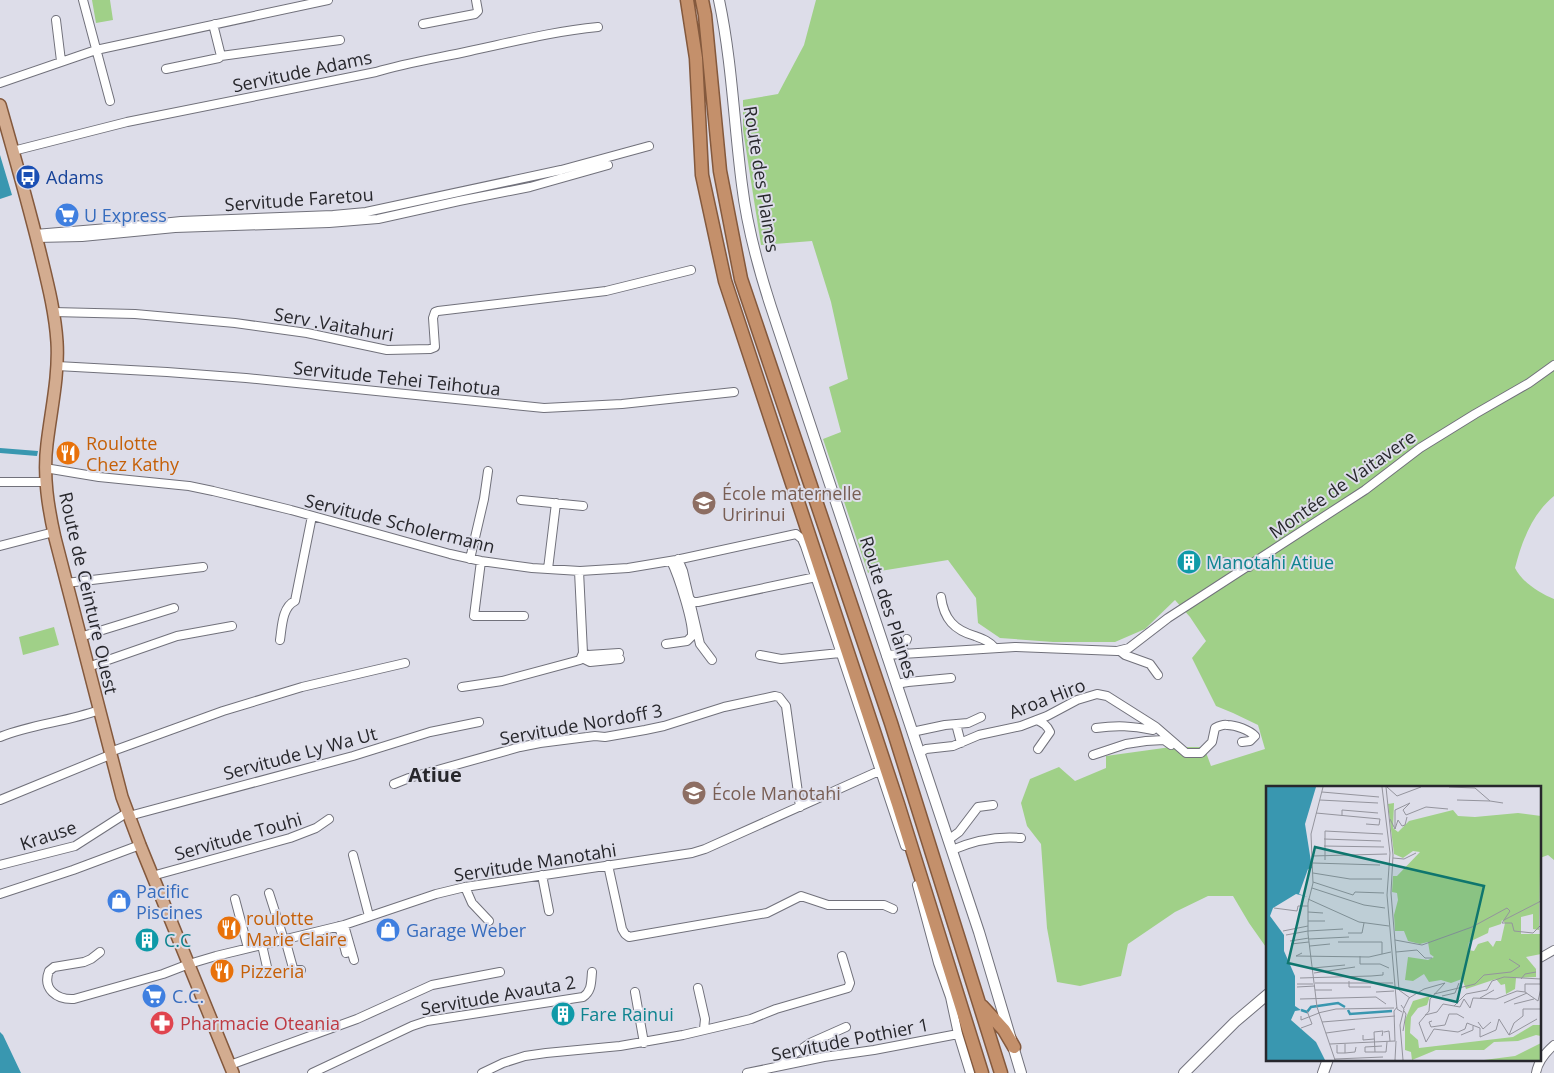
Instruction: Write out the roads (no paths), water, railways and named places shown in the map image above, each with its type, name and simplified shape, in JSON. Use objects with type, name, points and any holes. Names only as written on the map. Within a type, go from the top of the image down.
[{"type":"highway","points":[[687,0],[696,58],[702,175],[725,281],[898,804],[982,1073]]},
{"type":"highway","name":"Route des Plaines","points":[[702,0],[720,170],[741,279],[891,722],[1001,1073]]},
{"type":"highway","points":[[978,1001],[1004,1030],[1014,1047]]},
{"type":"main road","name":"Route des Plaines","points":[[719,0],[728,57],[742,187],[755,253],[774,316],[979,932],[1021,1073]]},
{"type":"main road","name":"Route de Ceinture Ouest","points":[[0,105],[36,236],[53,312],[57,340],[54,400],[45,468],[48,507],[66,583],[128,814],[231,1069]]},
{"type":"main road","points":[[1184,1073],[1235,1022],[1266,996]]},
{"type":"main road","points":[[1323,1073],[1328,1060]]},
{"type":"street","points":[[83,0],[110,101]]},
{"type":"street","points":[[0,82],[96,50],[328,0]]},
{"type":"street","points":[[424,24],[475,14],[478,11],[476,0]]},
{"type":"street","points":[[56,20],[61,61]]},
{"type":"street","points":[[215,24],[214,28],[221,56]]},
{"type":"street","name":"Servitude Adams","points":[[13,151],[127,122],[200,106],[376,72],[502,44],[598,27]]},
{"type":"street","points":[[166,69],[217,59],[221,56],[340,40]]},
{"type":"street","name":"Servitude Faretou","points":[[36,236],[181,221],[366,212],[561,170],[649,146]]},
{"type":"street","name":"Servitude Faretou","points":[[36,236],[82,237],[175,228],[378,220],[530,187],[608,165]]},
{"type":"street","name":"Serv .Vaitahuri","points":[[53,312],[135,314],[234,323],[307,333],[387,350],[430,349],[435,348],[433,318],[435,312],[606,292],[691,270]]},
{"type":"street","name":"Montée de Vaitavere","points":[[1120,651],[1129,648],[1168,618],[1365,490],[1420,448],[1529,383],[1554,365]]},
{"type":"street","name":"Servitude Tehei Teihotua","points":[[57,366],[246,378],[544,408],[641,402],[734,392]]},
{"type":"street","name":"Servitude Scholermann","points":[[45,468],[99,477],[189,486],[228,494],[470,559],[548,569],[579,571],[628,568],[675,560],[791,534],[799,536],[805,546],[816,577]]},
{"type":"street","points":[[470,559],[484,499],[488,471]]},
{"type":"street","points":[[0,482],[46,482]]},
{"type":"street","points":[[521,500],[583,506]]},
{"type":"street","points":[[548,569],[556,503]]},
{"type":"street","points":[[280,640],[285,611],[290,603],[295,601],[312,516]]},
{"type":"street","points":[[0,546],[54,532]]},
{"type":"street","points":[[675,560],[682,564],[700,644],[712,660]]},
{"type":"street","points":[[666,644],[687,641],[692,636],[675,560]]},
{"type":"street","points":[[482,561],[474,616],[524,616]]},
{"type":"street","points":[[1225,562],[1249,567]]},
{"type":"street","points":[[66,583],[202,567]]},
{"type":"street","points":[[462,688],[502,681],[580,660],[582,656],[579,571]]},
{"type":"street","points":[[690,599],[693,602],[698,602],[816,577],[913,870],[970,1073]]},
{"type":"street","points":[[941,597],[947,616],[955,628],[988,641],[995,648]]},
{"type":"street","points":[[80,637],[174,608]]},
{"type":"street","points":[[88,666],[177,636],[232,626]]},
{"type":"street","points":[[900,654],[907,639]]},
{"type":"street","points":[[886,655],[1015,647],[1120,651],[1125,655],[1150,664],[1158,675]]},
{"type":"street","points":[[760,655],[780,659],[840,653]]},
{"type":"street","points":[[582,656],[590,662],[620,656]]},
{"type":"street","points":[[0,796],[84,761],[223,712],[302,687],[405,663]]},
{"type":"street","points":[[896,684],[951,678]]},
{"type":"street","name":"Aroa Hiro","points":[[919,753],[930,748],[961,743],[979,736],[1014,728],[1037,720],[1077,700],[1098,694],[1107,696],[1156,727],[1186,753],[1201,753]]},
{"type":"street","name":"Servitude Nordoff 3","points":[[394,784],[409,778],[520,747],[595,736],[605,737],[645,730],[724,707],[775,696],[780,697],[786,706],[800,806]]},
{"type":"street","points":[[0,737],[99,710]]},
{"type":"street","points":[[912,732],[945,725],[968,723],[981,717]]},
{"type":"street","points":[[1037,720],[1044,723],[1050,732],[1038,749]]},
{"type":"street","name":"Servitude Ly Wa Ut","points":[[128,814],[353,756],[430,732],[479,722]]},
{"type":"street","points":[[956,724],[961,743]]},
{"type":"street","points":[[1093,755],[1126,744],[1164,740],[1190,758],[1201,753],[1212,742],[1215,728],[1226,724],[1254,734],[1255,736],[1250,740],[1242,742]]},
{"type":"street","points":[[1096,728],[1117,725],[1153,730],[1156,727]]},
{"type":"street","points":[[0,800],[110,752]]},
{"type":"street","name":"Servitude Manotahi","points":[[100,952],[84,962],[54,967],[49,971],[47,977],[48,987],[62,999],[74,999],[163,974],[188,964],[342,925],[436,894],[465,887],[692,853],[705,849],[879,770]]},
{"type":"street","points":[[948,840],[959,832],[978,807],[993,805]]},
{"type":"street","name":"Krause","points":[[0,865],[75,846],[128,814]]},
{"type":"street","name":"Servitude Touhi","points":[[152,876],[290,838],[316,828],[329,819]]},
{"type":"street","points":[[952,850],[969,843],[1000,838],[1021,838]]},
{"type":"street","points":[[0,894],[140,845]]},
{"type":"street","points":[[353,855],[369,916]]},
{"type":"street","points":[[608,865],[622,928],[624,934],[629,937],[767,913],[800,896],[828,905],[884,905],[893,909]]},
{"type":"street","points":[[542,875],[549,912]]},
{"type":"street","points":[[465,887],[472,903],[489,921]]},
{"type":"street","points":[[268,893],[285,939],[293,968],[302,970]]},
{"type":"street","points":[[235,899],[248,948]]},
{"type":"street","points":[[342,925],[346,953]]},
{"type":"street","points":[[342,925],[354,960]]},
{"type":"street","points":[[262,945],[267,967]]},
{"type":"street","points":[[1542,957],[1554,950]]},
{"type":"street","points":[[482,1073],[503,1063],[525,1056],[644,1043],[704,1030],[751,1019],[776,1009],[848,988],[850,983],[842,956]]},
{"type":"street","points":[[231,1069],[284,1044],[357,1020],[432,985],[500,972]]},
{"type":"street","name":"Servitude Avauta 2","points":[[312,1073],[412,1026],[427,1021],[583,997],[591,988],[592,972]]},
{"type":"street","points":[[698,988],[705,1018],[704,1030]]},
{"type":"street","points":[[635,992],[644,1043]]},
{"type":"street","points":[[774,1068],[810,1043],[846,1027]]},
{"type":"street","name":"Servitude Pothier 1","points":[[747,1073],[824,1057],[874,1050],[958,1034]]},
{"type":"street","points":[[1542,1058],[1554,1045]]},
{"type":"street","points":[[1536,1073],[1541,1060]]},
{"type":"water","points":[[0,155],[12,195],[0,199]]},
{"type":"water","points":[[0,448],[38,451],[37,456],[0,453]]},
{"type":"water","points":[[0,1032],[3,1035],[21,1073],[0,1073]]},
{"type":"place","name":"Adams","points":[[28,177]]},
{"type":"place","name":"U Express","points":[[67,215]]},
{"type":"place","name":"Roulotte Chez Kathy","points":[[68,453]]},
{"type":"place","name":"École maternelle Uririnui","points":[[704,503]]},
{"type":"place","name":"Manotahi Atiue","points":[[1189,562]]},
{"type":"place","name":"École Manotahi","points":[[694,793]]},
{"type":"place","name":"Pacific Piscines","points":[[119,901]]},
{"type":"place","name":"roulotte Marie Claire","points":[[229,928]]},
{"type":"place","name":"Garage Weber","points":[[388,930]]},
{"type":"place","name":"C.C","points":[[147,940]]},
{"type":"place","name":"Pizzeria","points":[[222,971]]},
{"type":"place","name":"C.C.","points":[[154,996]]},
{"type":"place","name":"Fare Rainui","points":[[563,1014]]},
{"type":"place","name":"Pharmacie Oteania","points":[[162,1023]]},
{"type":"district","name":"Atiue","points":[[435,774]]}]
